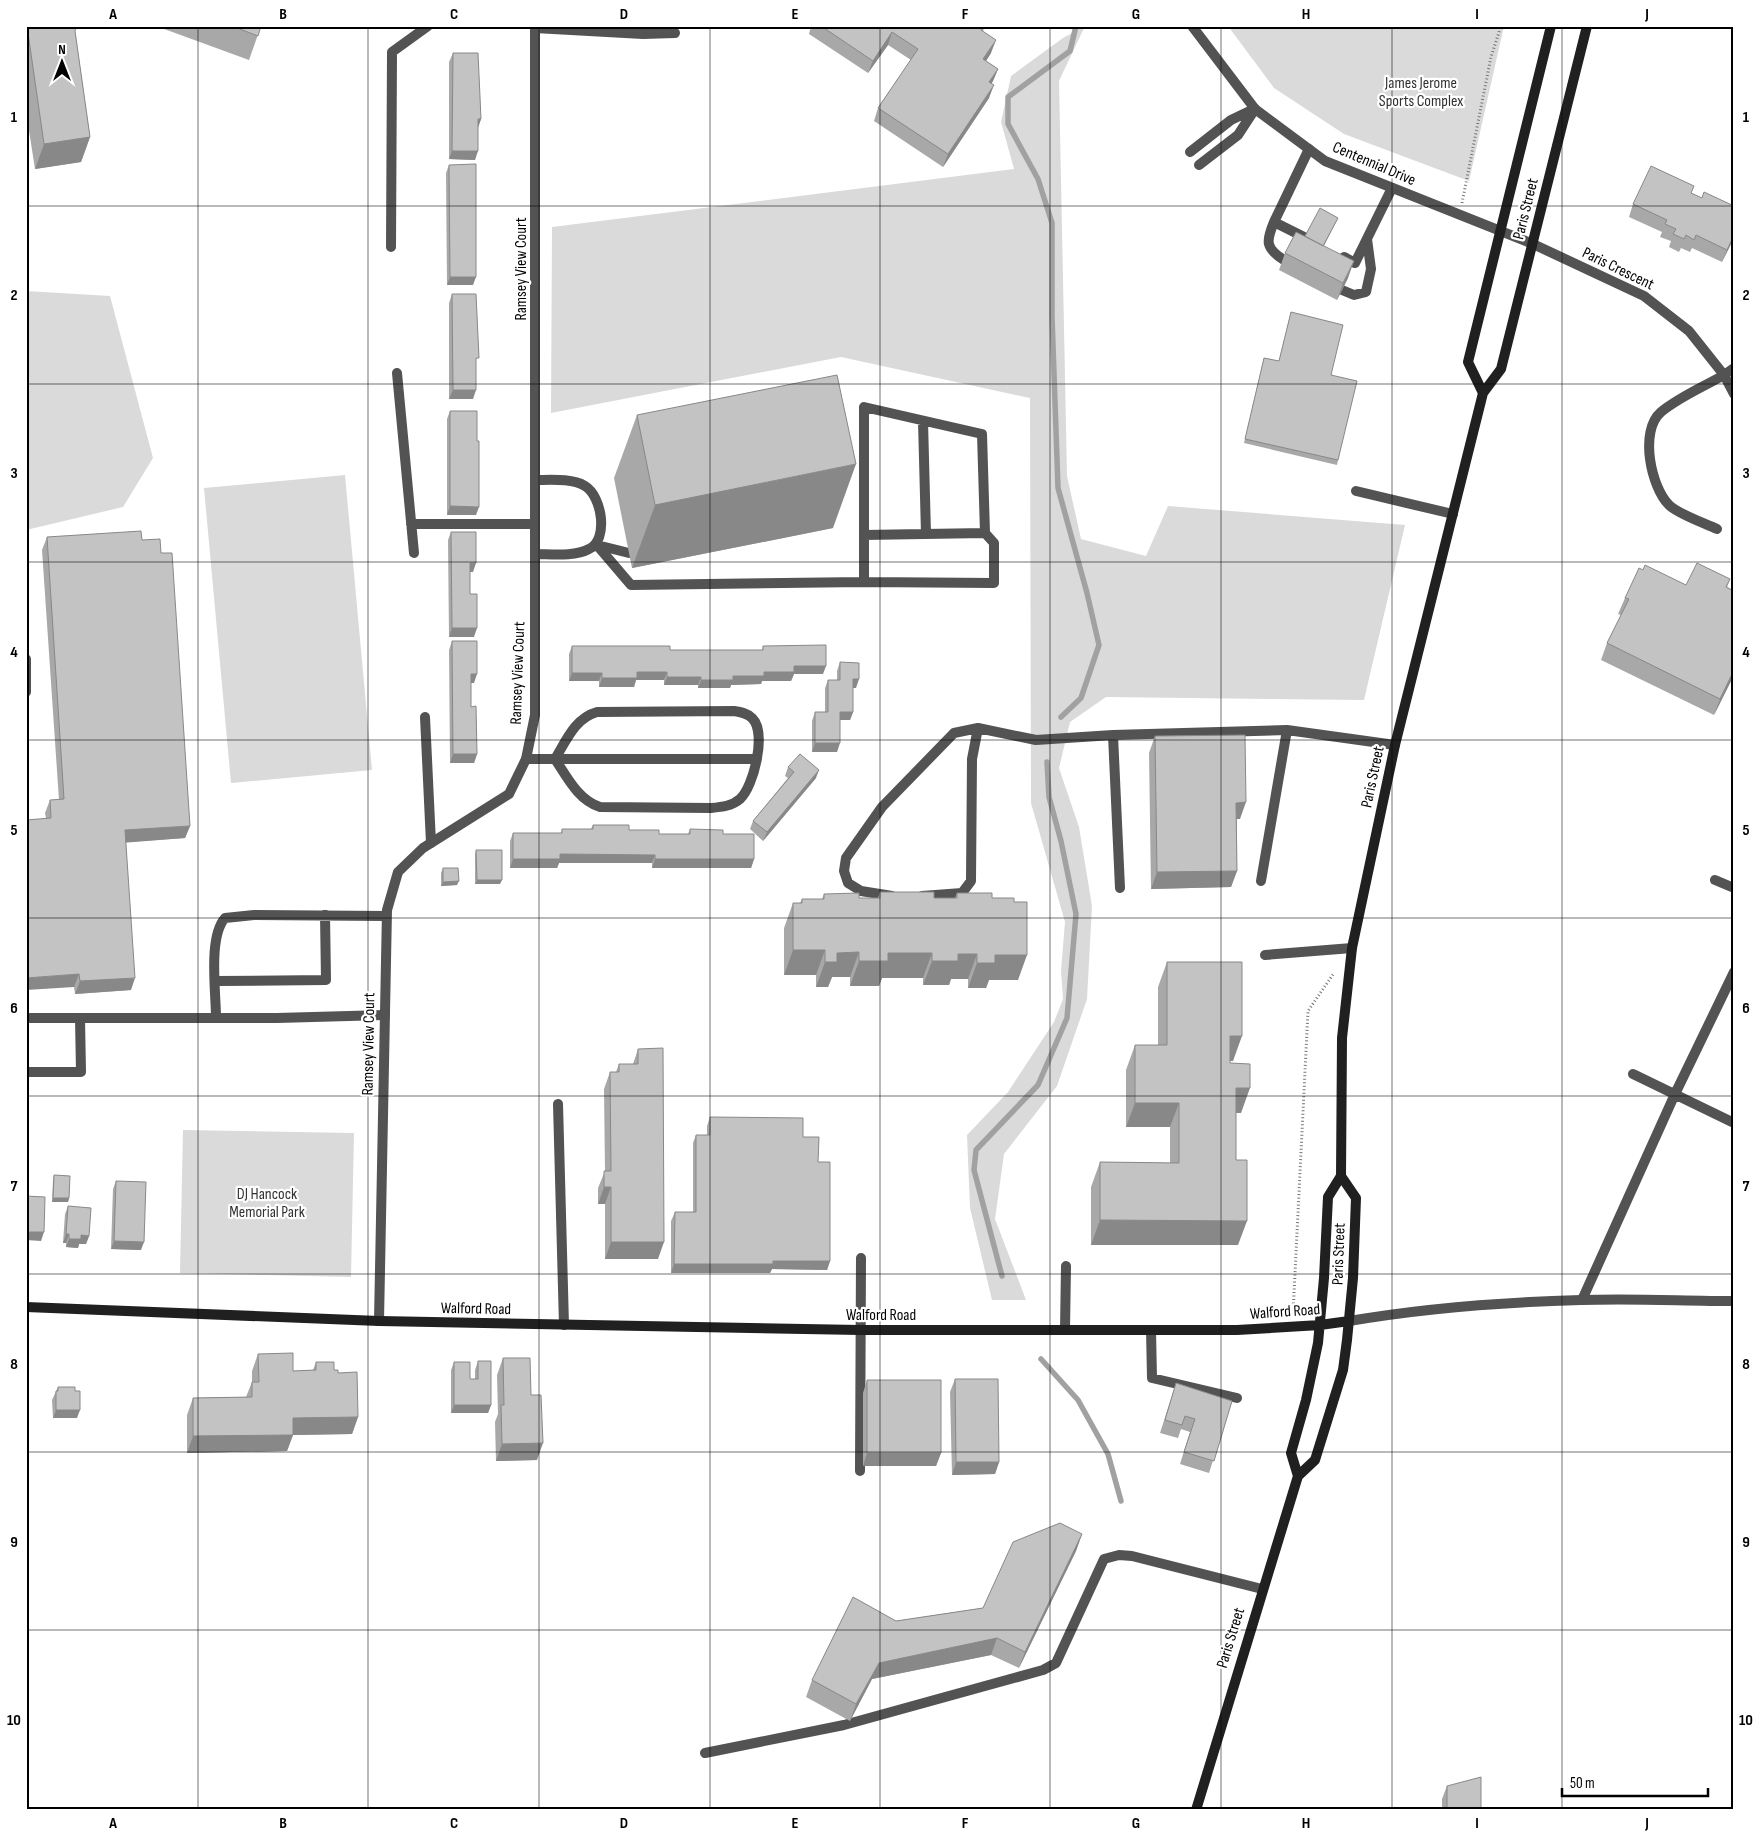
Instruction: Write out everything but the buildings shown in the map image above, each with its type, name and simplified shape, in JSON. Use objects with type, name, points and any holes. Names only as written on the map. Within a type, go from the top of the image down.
[{"type":"main road","name":"Paris Street","points":[[1483,393],[1468,362],[1551,26]]},
{"type":"main road","name":"Paris Street","points":[[1298,1476],[1291,1453],[1315,1363],[1320,1326],[1328,1197],[1341,1176],[1342,1038],[1352,948],[1395,745],[1483,393],[1501,370],[1587,26]]},
{"type":"main road","name":"Paris Street","points":[[1196,1810],[1298,1476],[1316,1460],[1342,1370],[1354,1278],[1356,1198],[1341,1176]]},
{"type":"main road","name":"Walford Road","points":[[26,1308],[564,1326],[860,1330],[1151,1330],[1320,1326],[1349,1321]]},
{"type":"street","points":[[391,247],[392,52],[428,26]]},
{"type":"street","name":"Centennial Drive","points":[[1192,26],[1255,109],[1325,161],[1532,244]]},
{"type":"street","points":[[533,27],[643,34],[675,33]]},
{"type":"street","name":"Ramsey View Court","points":[[379,1321],[386,916],[398,872],[431,843],[509,794],[526,759],[535,715],[536,480],[533,27]]},
{"type":"street","points":[[1190,152],[1231,120],[1255,109]]},
{"type":"street","points":[[1199,164],[1238,135],[1255,109]]},
{"type":"street","points":[[1284,260],[1273,253],[1269,247],[1268,237],[1309,149]]},
{"type":"street","points":[[1331,251],[1355,263],[1392,188]]},
{"type":"street","points":[[1274,222],[1315,243]]},
{"type":"street","points":[[1342,290],[1354,295],[1366,292],[1371,269],[1367,239]]},
{"type":"street","name":"Paris Crescent","points":[[1532,244],[1644,296],[1689,331],[1724,375],[1734,394]]},
{"type":"street","points":[[1717,530],[1670,506],[1657,490],[1651,463],[1649,439],[1659,413],[1734,368]]},
{"type":"street","points":[[397,373],[414,553]]},
{"type":"street","points":[[596,544],[631,585],[864,582],[994,583],[994,543],[985,533],[982,434],[864,407],[864,582]]},
{"type":"street","points":[[923,421],[926,534]]},
{"type":"street","points":[[535,554],[573,553],[588,550],[596,544],[601,531],[598,504],[591,490],[583,484],[536,480]]},
{"type":"street","points":[[1356,491],[1453,514]]},
{"type":"street","points":[[411,524],[535,524]]},
{"type":"street","points":[[864,535],[985,533]]},
{"type":"street","points":[[596,544],[629,553]]},
{"type":"street","points":[[26,659],[26,692]]},
{"type":"street","points":[[597,712],[734,712],[752,717],[757,724],[760,740],[757,759],[747,790],[740,799],[729,806],[711,808],[600,807],[590,804],[580,795],[555,759],[579,721],[586,715],[597,712]]},
{"type":"street","points":[[425,717],[431,843]]},
{"type":"street","points":[[978,728],[972,759],[971,882],[962,893],[942,896],[889,896],[861,891],[848,883],[844,871],[846,858],[882,807],[954,734],[978,728],[1036,740],[1113,735],[1287,730],[1395,745]]},
{"type":"street","points":[[1261,881],[1287,730]]},
{"type":"street","points":[[1113,735],[1120,888]]},
{"type":"street","points":[[526,759],[757,759]]},
{"type":"street","points":[[1715,880],[1734,888]]},
{"type":"street","points":[[216,1018],[215,948],[218,926],[225,918],[254,915],[386,916]]},
{"type":"street","points":[[216,981],[326,980],[325,916]]},
{"type":"street","points":[[1265,955],[1352,948]]},
{"type":"street","points":[[1582,1300],[1675,1094],[1734,972]]},
{"type":"street","points":[[26,1018],[216,1018],[385,1015]]},
{"type":"street","points":[[26,1072],[81,1072],[80,1018]]},
{"type":"street","points":[[1633,1074],[1732,1122]]},
{"type":"street","points":[[558,1104],[564,1326]]},
{"type":"street","points":[[860,1471],[861,1258]]},
{"type":"street","points":[[1065,1330],[1066,1266]]},
{"type":"street","name":"Walford Road","points":[[1349,1321],[1492,1305],[1582,1300],[1734,1301]]},
{"type":"street","points":[[1151,1330],[1152,1378],[1237,1398]]},
{"type":"street","points":[[705,1753],[844,1725],[1043,1670],[1056,1662],[1104,1559],[1118,1555],[1132,1556],[1262,1589]]},
{"type":"path","points":[[1460,215],[1491,57],[1501,26]]},
{"type":"path","points":[[1291,1327],[1296,1278],[1308,1011],[1335,972]]},
{"type":"green space","points":[[1085,26],[1059,81],[1067,476],[1081,539],[1146,556],[1168,506],[1405,525],[1364,700],[1106,697],[1070,722],[1059,768],[1079,827],[1092,906],[1087,999],[1057,1086],[1004,1154],[995,1219],[1026,1300],[992,1300],[970,1208],[967,1135],[1008,1092],[1054,1022],[1063,999],[1061,971],[1065,922],[1031,803],[1030,398],[841,357],[551,413],[552,227],[1014,169],[1001,122],[1011,76],[1063,38]]},
{"type":"green space","name":"James Jerome Sports Complex","points":[[1228,26],[1504,26],[1469,181],[1344,134],[1274,88]]},
{"type":"green space","points":[[26,291],[110,296],[153,458],[123,507],[26,530]]},
{"type":"green space","points":[[345,475],[372,770],[231,783],[204,488]]},
{"type":"green space","name":"DJ Hancock Memorial Park","points":[[183,1130],[354,1133],[351,1277],[180,1273]]},
{"type":"waterway","points":[[1061,717],[1081,698],[1099,645],[1087,593],[1058,488],[1052,316],[1052,223],[1038,179],[1008,124],[1008,97],[1070,51],[1076,26]]},
{"type":"waterway","points":[[1002,1276],[974,1170],[976,1150],[1038,1085],[1067,1018],[1076,914],[1061,841],[1049,797],[1047,762]]},
{"type":"waterway","points":[[1041,1359],[1078,1400],[1108,1454],[1121,1501]]}]
